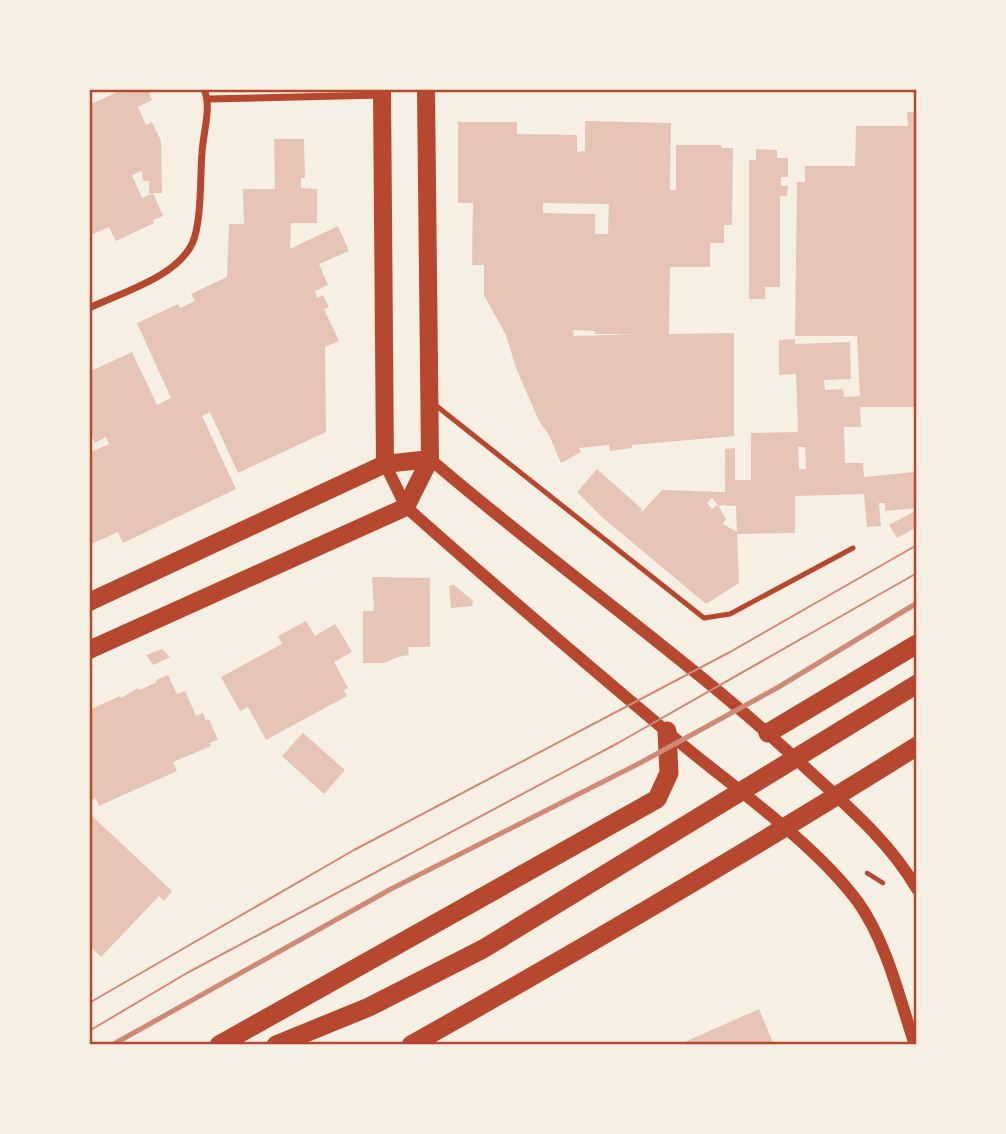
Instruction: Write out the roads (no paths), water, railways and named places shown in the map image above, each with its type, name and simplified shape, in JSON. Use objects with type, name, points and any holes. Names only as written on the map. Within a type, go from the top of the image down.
[{"type":"highway","points":[[768,733],[917,644]]},
{"type":"highway","points":[[276,1045],[369,1007],[483,949],[917,684]]},
{"type":"highway","points":[[219,1045],[657,799],[669,773],[667,731]]},
{"type":"highway","points":[[411,1045],[583,947],[917,746]]},
{"type":"main road","points":[[89,650],[406,507],[430,459],[426,89]]},
{"type":"main road","points":[[382,92],[385,464]]},
{"type":"main road","points":[[89,602],[385,464],[430,459]]},
{"type":"street","points":[[89,308],[167,273],[192,243],[199,209],[208,99],[204,89]]},
{"type":"street","points":[[208,99],[382,92]]},
{"type":"street","points":[[430,459],[768,733],[874,832],[904,867],[917,889]]},
{"type":"street","points":[[385,464],[406,507],[796,838],[831,871],[859,904],[883,948],[915,1045]]},
{"type":"lane","points":[[429,400],[704,618],[730,614],[853,548]]},
{"type":"tram line","points":[[89,1003],[354,850],[730,652],[917,545]]},
{"type":"tram line","points":[[89,1031],[187,973],[618,743],[917,573]]},
{"type":"railway","points":[[112,1045],[391,889],[640,763],[777,688],[917,603]]}]
